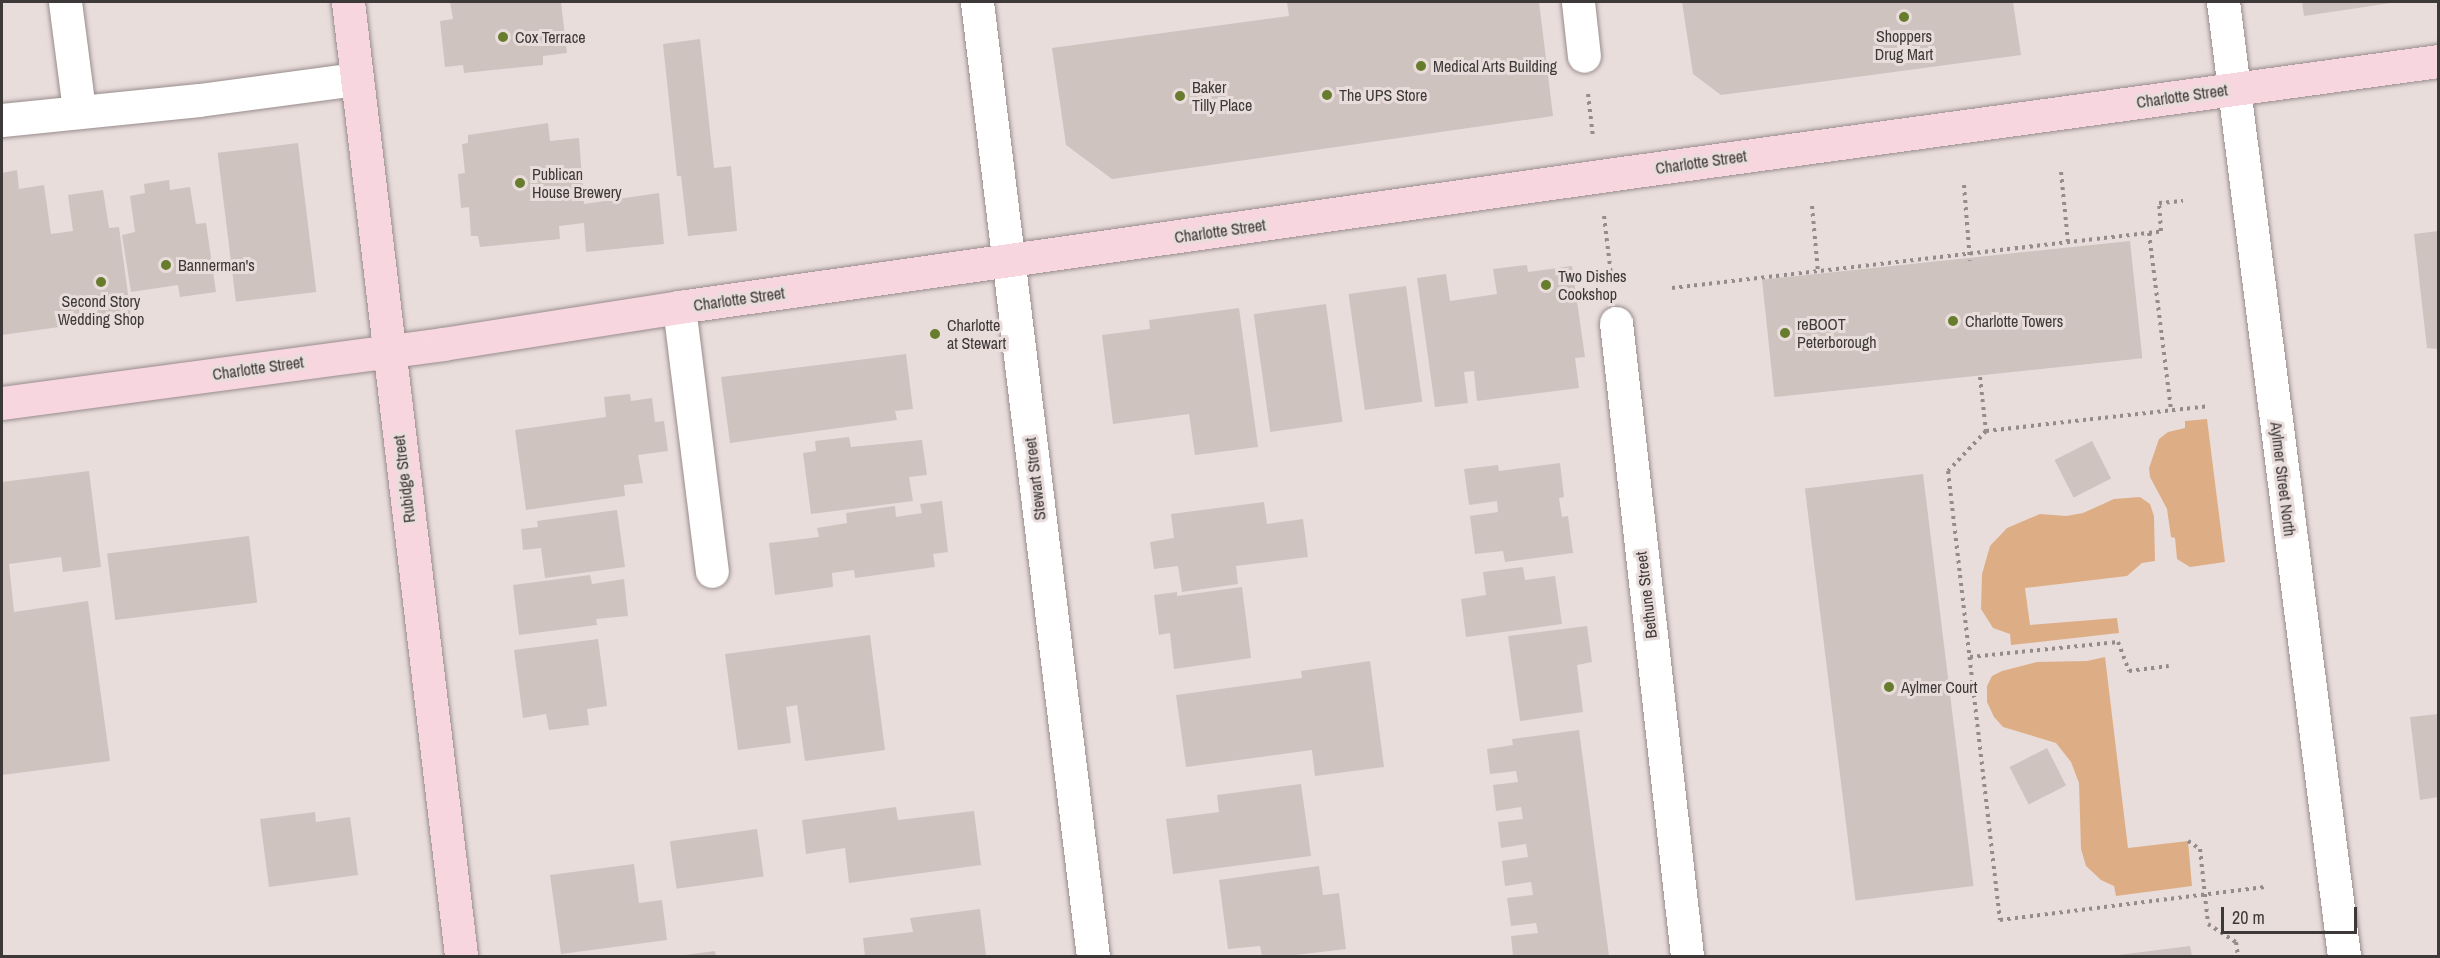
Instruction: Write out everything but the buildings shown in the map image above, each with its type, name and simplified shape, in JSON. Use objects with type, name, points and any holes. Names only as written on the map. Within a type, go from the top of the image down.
[{"type":"main road","name":"Rubidge Street","points":[[348,2],[461,957]]},
{"type":"main road","name":"Charlotte Street","points":[[2,403],[388,351],[679,307],[2439,61]]},
{"type":"street","points":[[64,2],[79,110]]},
{"type":"street","name":"Stewart Street","points":[[977,2],[1093,957]]},
{"type":"street","points":[[1578,2],[1584,56]]},
{"type":"street","name":"Aylmer Street North","points":[[2223,2],[2344,957]]},
{"type":"street","points":[[2,120],[79,110],[199,100],[357,79]]},
{"type":"street","points":[[679,307],[712,571]]},
{"type":"street","name":"Bethune Street","points":[[1616,323],[1687,957]]},
{"type":"path","points":[[2061,172],[2068,242]]},
{"type":"path","points":[[1964,185],[1970,261]]},
{"type":"path","points":[[1672,288],[2150,233],[2161,231],[2159,203],[2183,201]]},
{"type":"path","points":[[1812,206],[1818,272]]},
{"type":"path","points":[[1607,232],[1616,323]]},
{"type":"path","points":[[2150,233],[2171,409]]},
{"type":"path","points":[[1980,377],[1986,430]]},
{"type":"path","points":[[2208,406],[1986,430],[1948,471],[2000,921],[2265,887]]},
{"type":"path","points":[[1970,657],[2118,642],[2129,671],[2169,666]]},
{"type":"path","points":[[2188,841],[2200,849],[2208,924],[2236,942],[2238,957]]},
{"type":"shaded area","points":[[2207,419],[2225,562],[2190,567],[2177,559],[2175,538],[2171,537],[2167,509],[2150,477],[2149,468],[2159,439],[2168,432],[2185,428],[2185,421]]},
{"type":"shaded area","points":[[2140,497],[2150,504],[2154,516],[2155,561],[2142,563],[2127,576],[2025,588],[2030,625],[2117,618],[2119,633],[2011,645],[2010,634],[1993,628],[1981,609],[1982,574],[1990,546],[2007,528],[2040,514],[2066,516],[2083,513],[2114,499]]},
{"type":"shaded area","points":[[2105,657],[2128,848],[2188,841],[2192,886],[2116,896],[2114,886],[2101,880],[2086,866],[2081,849],[2079,783],[2071,762],[2056,743],[2003,727],[1994,717],[1987,702],[1987,686],[1992,676],[2002,671],[2037,662],[2087,661]]},
{"type":"place","name":"Shoppers Drug Mart","points":[[1904,17]]},
{"type":"place","name":"Cox Terrace","points":[[503,37]]},
{"type":"place","name":"Medical Arts Building","points":[[1421,66]]},
{"type":"place","name":"The UPS Store","points":[[1327,95]]},
{"type":"place","name":"Baker Tilly Place","points":[[1180,96]]},
{"type":"place","name":"Publican House Brewery","points":[[520,183]]},
{"type":"place","name":"Bannerman's","points":[[166,265]]},
{"type":"place","name":"Second Story Wedding Shop","points":[[101,282]]},
{"type":"place","name":"Two Dishes Cookshop","points":[[1546,285]]},
{"type":"place","name":"Charlotte Towers","points":[[1953,321]]},
{"type":"place","name":"reBOOT Peterborough","points":[[1785,333]]},
{"type":"place","name":"Charlotte at Stewart","points":[[935,334]]},
{"type":"place","name":"Aylmer Court","points":[[1889,687]]}]
